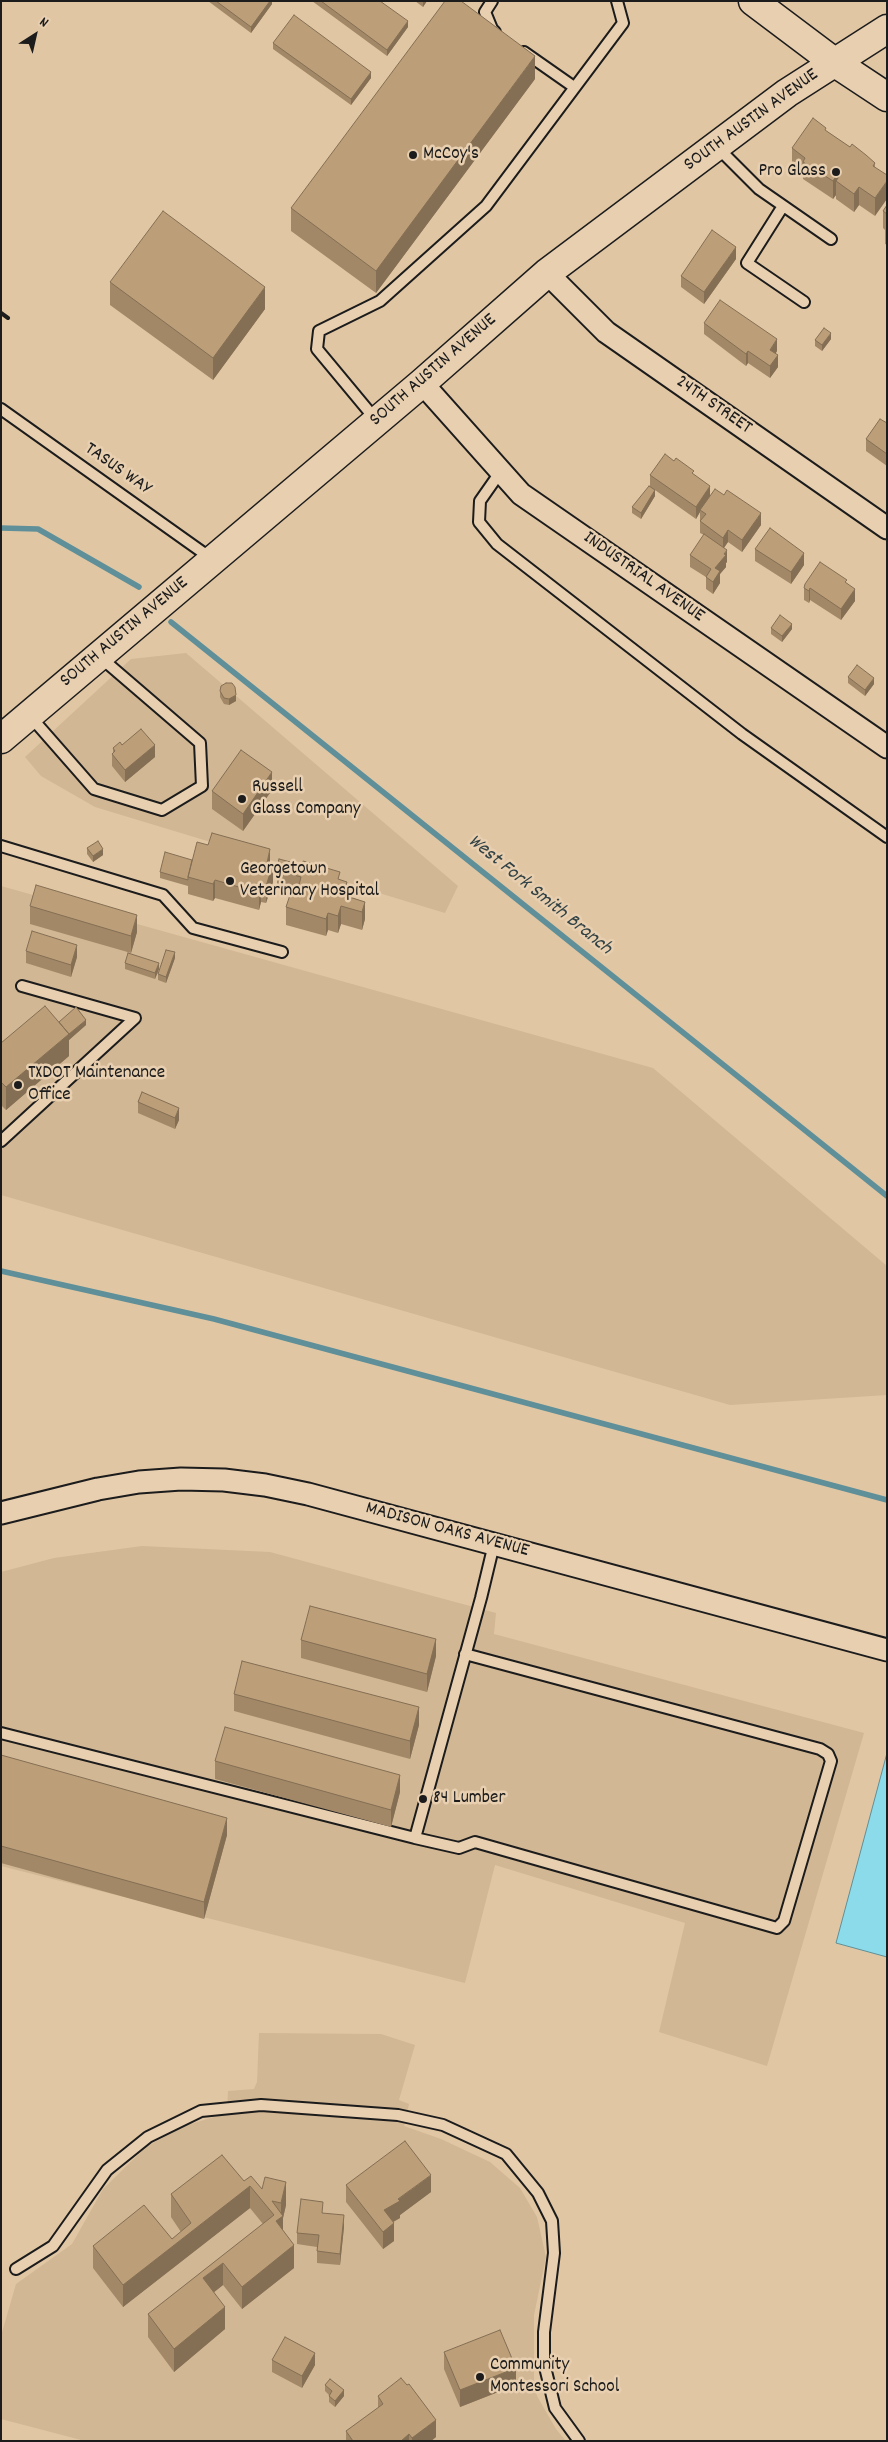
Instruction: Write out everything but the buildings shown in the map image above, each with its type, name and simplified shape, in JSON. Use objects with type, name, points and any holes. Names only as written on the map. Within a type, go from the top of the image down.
[{"type":"main road","points":[[753,1],[834,62],[887,97]]},
{"type":"main road","name":"SOUTH AUSTIN AVENUE","points":[[1,739],[422,383],[547,273],[787,93],[887,29]]},
{"type":"street","name":"24TH STREET","points":[[547,273],[606,332],[887,528]]},
{"type":"street","name":"INDUSTRIAL AVENUE","points":[[422,383],[521,494],[887,748]]},
{"type":"street","name":"MADISON OAKS AVENUE","points":[[1,1513],[90,1490],[139,1482],[181,1479],[224,1480],[265,1485],[308,1494],[887,1650]]},
{"type":"lane","points":[[492,1],[485,12],[492,30],[574,87]]},
{"type":"lane","points":[[377,421],[317,349],[320,331],[380,301],[486,206],[623,23],[617,1]]},
{"type":"lane","points":[[716,146],[745,177],[831,239]]},
{"type":"lane","points":[[783,206],[747,263],[804,302]]},
{"type":"lane","name":"TASUS WAY","points":[[1,409],[212,559]]},
{"type":"lane","points":[[501,471],[480,501],[479,522],[497,544],[742,734],[887,837]]},
{"type":"lane","points":[[29,715],[94,789],[162,810],[202,786],[200,742],[99,656]]},
{"type":"lane","points":[[1,846],[163,896],[194,928],[282,952]]},
{"type":"lane","points":[[1,1141],[135,1018],[22,986]]},
{"type":"lane","points":[[415,1838],[494,1544]]},
{"type":"lane","points":[[1,1733],[415,1838],[459,1848],[475,1842],[777,1928],[784,1921],[830,1761],[828,1754],[820,1749],[465,1654]]},
{"type":"lane","points":[[16,2269],[53,2246],[107,2170],[148,2136],[201,2110],[261,2105],[398,2115],[444,2125],[506,2154],[538,2193],[552,2221],[554,2253],[544,2332],[544,2364],[555,2408],[579,2441]]},
{"type":"shaded area","name":"Russell Glass Company","points":[[186,653],[458,886],[445,913],[95,807],[41,776],[25,757],[131,659]]},
{"type":"shaded area","points":[[1,886],[653,1068],[887,1266],[887,1395],[730,1405],[1,1195]]},
{"type":"shaded area","name":"84 Lumber","points":[[142,1546],[270,1552],[496,1613],[494,1634],[864,1733],[767,2066],[659,2032],[685,1923],[495,1865],[465,1983],[1,1866],[1,1572],[54,1558]]},
{"type":"shaded area","name":"Community Montessori School","points":[[259,2033],[381,2034],[415,2045],[399,2100],[409,2104],[404,2126],[441,2139],[490,2162],[520,2188],[537,2217],[546,2257],[534,2315],[534,2382],[537,2396],[556,2429],[566,2441],[85,2441],[1,2419],[1,2336],[16,2284],[72,2244],[103,2189],[146,2147],[184,2126],[227,2113],[228,2091],[254,2089],[257,2082]]},
{"type":"water","points":[[887,1753],[887,1957],[836,1943]]},
{"type":"waterway","name":"West Fork Smith Branch","points":[[1,528],[38,529],[139,587]]},
{"type":"waterway","name":"West Fork Smith Branch","points":[[171,622],[887,1196]]},
{"type":"waterway","points":[[1,1271],[214,1319],[887,1500]]},
{"type":"railway","points":[[1,313],[8,318]]},
{"type":"place","name":"McCoy's","points":[[413,155]]},
{"type":"place","name":"Pro Glass","points":[[836,172]]},
{"type":"place","name":"Russell Glass Company","points":[[242,799]]},
{"type":"place","name":"Georgetown Veterinary Hospital","points":[[230,881]]},
{"type":"place","name":"TXDOT Maintenance Office","points":[[18,1085]]},
{"type":"place","name":"84 Lumber","points":[[423,1799]]},
{"type":"place","name":"Community Montessori School","points":[[480,2377]]}]
